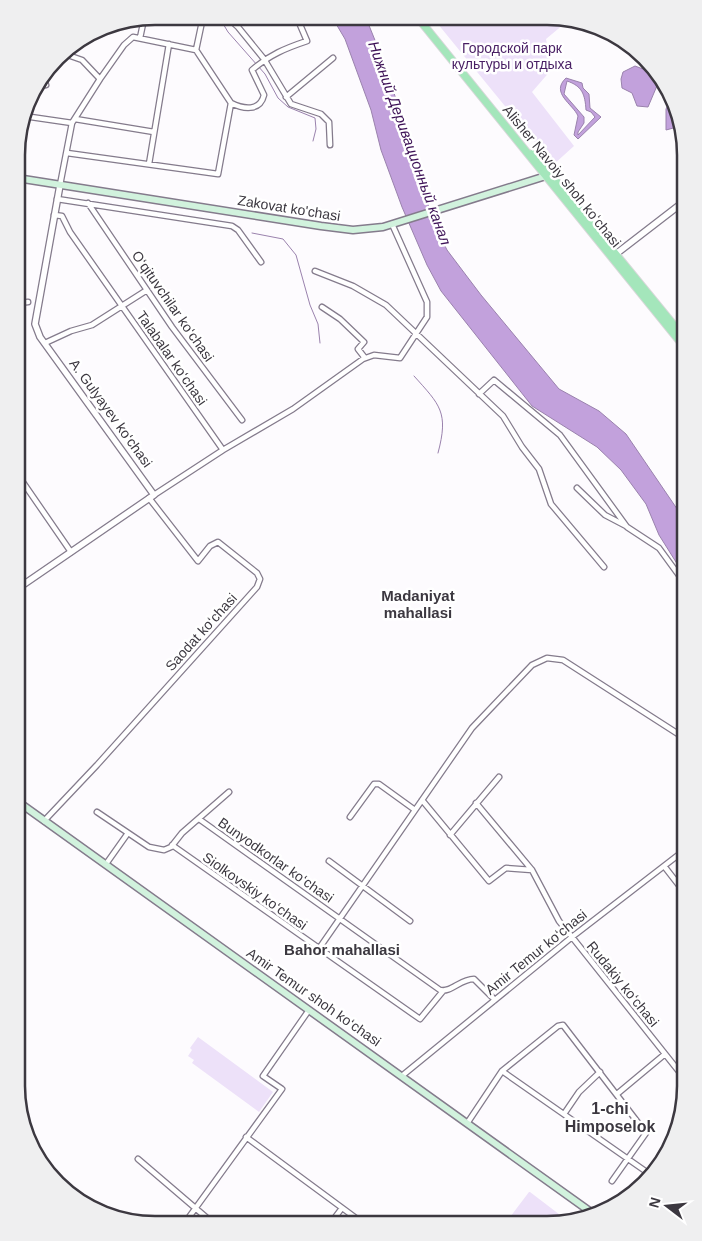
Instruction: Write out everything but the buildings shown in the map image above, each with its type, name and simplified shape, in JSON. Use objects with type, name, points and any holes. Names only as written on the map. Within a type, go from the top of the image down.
[{"type":"main road","name":"Alisher Navoiy shoh koʻchasi","points":[[424,25],[677,330]]},
{"type":"main road","name":"Alisher Navoiy shoh koʻchasi","points":[[429,25],[548,176]]},
{"type":"main road","name":"Zakovat ko'chasi","points":[[25,179],[337,229],[369,230],[548,176]]},
{"type":"main road","name":"Alisher Navoiy shoh koʻchasi","points":[[614,256],[677,337]]},
{"type":"main road","name":"Amir Temur shoh ko‘chasi","points":[[25,807],[468,1122],[587,1209]]},
{"type":"street","points":[[201,25],[196,50],[231,103],[238,107],[254,108],[263,100],[263,90],[252,70],[279,51],[307,41],[300,25]]},
{"type":"street","points":[[236,25],[264,60],[291,104],[325,118],[329,122],[330,145]]},
{"type":"street","points":[[140,38],[142,26]]},
{"type":"street","points":[[60,185],[74,121],[124,45],[133,37],[196,50]]},
{"type":"street","points":[[149,164],[169,44]]},
{"type":"street","points":[[70,56],[82,60],[100,79]]},
{"type":"street","points":[[286,97],[333,58]]},
{"type":"street","points":[[67,153],[218,174],[231,103]]},
{"type":"street","points":[[31,117],[154,132]]},
{"type":"street","name":"A. Gulyayev ko‘chasi","points":[[60,185],[35,324],[45,343],[152,496]]},
{"type":"street","points":[[57,199],[235,228],[262,262]]},
{"type":"street","name":"O‘qituvchilar ko‘chasi","points":[[88,204],[242,420]]},
{"type":"street","points":[[614,256],[677,207]]},
{"type":"street","name":"Talabalar ko‘chasi","points":[[54,215],[62,216],[70,232],[223,450]]},
{"type":"street","points":[[25,584],[152,496],[223,450],[293,409],[365,358],[374,355],[400,358],[427,317],[427,302],[392,224]]},
{"type":"street","points":[[316,271],[353,286],[386,305],[415,335],[503,416],[522,448],[539,469],[551,504],[604,567]]},
{"type":"street","points":[[45,343],[71,331],[92,325],[148,290]]},
{"type":"street","points":[[322,307],[340,319],[364,342],[358,349],[365,358]]},
{"type":"street","points":[[479,394],[494,380],[560,435],[628,527]]},
{"type":"street","points":[[25,485],[71,552]]},
{"type":"street","points":[[577,488],[605,515],[628,527],[659,548],[677,573]]},
{"type":"street","name":"Saodat ko‘chasi","points":[[44,821],[257,587],[260,579],[257,573],[218,542],[210,546],[198,561],[152,496]]},
{"type":"street","points":[[532,870],[506,868],[489,881],[422,800],[472,728],[532,665],[547,658],[563,660],[677,733]]},
{"type":"street","points":[[450,834],[499,777]]},
{"type":"street","points":[[350,817],[370,787],[379,784],[416,810]]},
{"type":"street","points":[[97,812],[154,849],[164,850],[172,846],[182,833],[229,792]]},
{"type":"street","name":"Bunyodkorlar ko‘chasi","points":[[318,950],[422,800]]},
{"type":"street","name":"Rudakiy ko‘chasi","points":[[476,803],[532,870],[559,921],[677,1069]]},
{"type":"street","name":"Bunyodkorlar ko‘chasi","points":[[199,819],[443,991]]},
{"type":"street","points":[[106,864],[128,833]]},
{"type":"street","name":"Siolkovskiy ko‘chasi","points":[[172,846],[318,950],[420,1019],[443,991]]},
{"type":"street","name":"Amir Temur ko‘chasi","points":[[403,1076],[572,937],[677,856]]},
{"type":"street","points":[[329,860],[410,921]]},
{"type":"street","points":[[664,866],[677,883]]},
{"type":"street","points":[[443,991],[448,991],[461,981],[474,979],[495,1000]]},
{"type":"street","points":[[190,1216],[282,1089],[263,1076],[309,1010]]},
{"type":"street","points":[[468,1122],[502,1071],[558,1026],[563,1026],[646,1133],[612,1181]]},
{"type":"street","points":[[617,1094],[665,1054]]},
{"type":"street","points":[[502,1071],[645,1171]]},
{"type":"street","points":[[564,1114],[579,1092],[600,1072]]},
{"type":"street","points":[[246,1137],[353,1216]]},
{"type":"street","points":[[138,1159],[206,1216]]},
{"type":"street","points":[[336,1216],[342,1208]]},
{"type":"green space","name":"Городской парк культуры и отдыха","points":[[439,25],[561,26],[546,39],[552,69],[532,92],[574,146],[553,165]]},
{"type":"green space","points":[[198,1037],[273,1092],[259,1112],[192,1063],[194,1060],[188,1056],[192,1050],[190,1048]]},
{"type":"green space","points":[[529,1192],[560,1215],[547,1216],[511,1216]]},
{"type":"shaded area","points":[[337,25],[369,25],[387,70],[434,224],[447,250],[481,295],[559,389],[599,411],[626,434],[677,509],[677,564],[659,535],[646,504],[621,470],[597,447],[532,406],[441,291],[427,265],[402,207],[381,150],[371,110],[345,39]]},
{"type":"shaded area","points":[[635,66],[645,69],[655,83],[657,86],[648,107],[637,106],[632,93],[622,88],[621,79],[623,72]]},
{"type":"shaded area","points":[[566,78],[582,83],[583,88],[589,94],[590,108],[601,117],[578,139],[574,135],[578,116],[561,93],[562,83]],"holes":[[[567,81],[576,85],[582,91],[586,110],[595,117],[578,135],[584,123],[584,117],[564,94]]]},
{"type":"shaded area","points":[[667,106],[674,128],[666,130]]},
{"type":"waterway","points":[[224,25],[265,74],[278,98],[288,107],[315,118],[316,129],[313,141]]},
{"type":"waterway","points":[[252,233],[283,239],[296,255],[310,305],[318,324],[320,343]]},
{"type":"waterway","points":[[414,376],[430,394],[440,410],[443,428],[438,453]]},
{"type":"district","name":"Madaniyat mahallasi","points":[[418,604]]},
{"type":"district","name":"Bahor mahallasi","points":[[342,949]]},
{"type":"district","name":"1-chi Himposelok","points":[[610,1117]]},
{"type":"water label","name":"Нижний Деривационный канал","points":[[410,143]]}]
